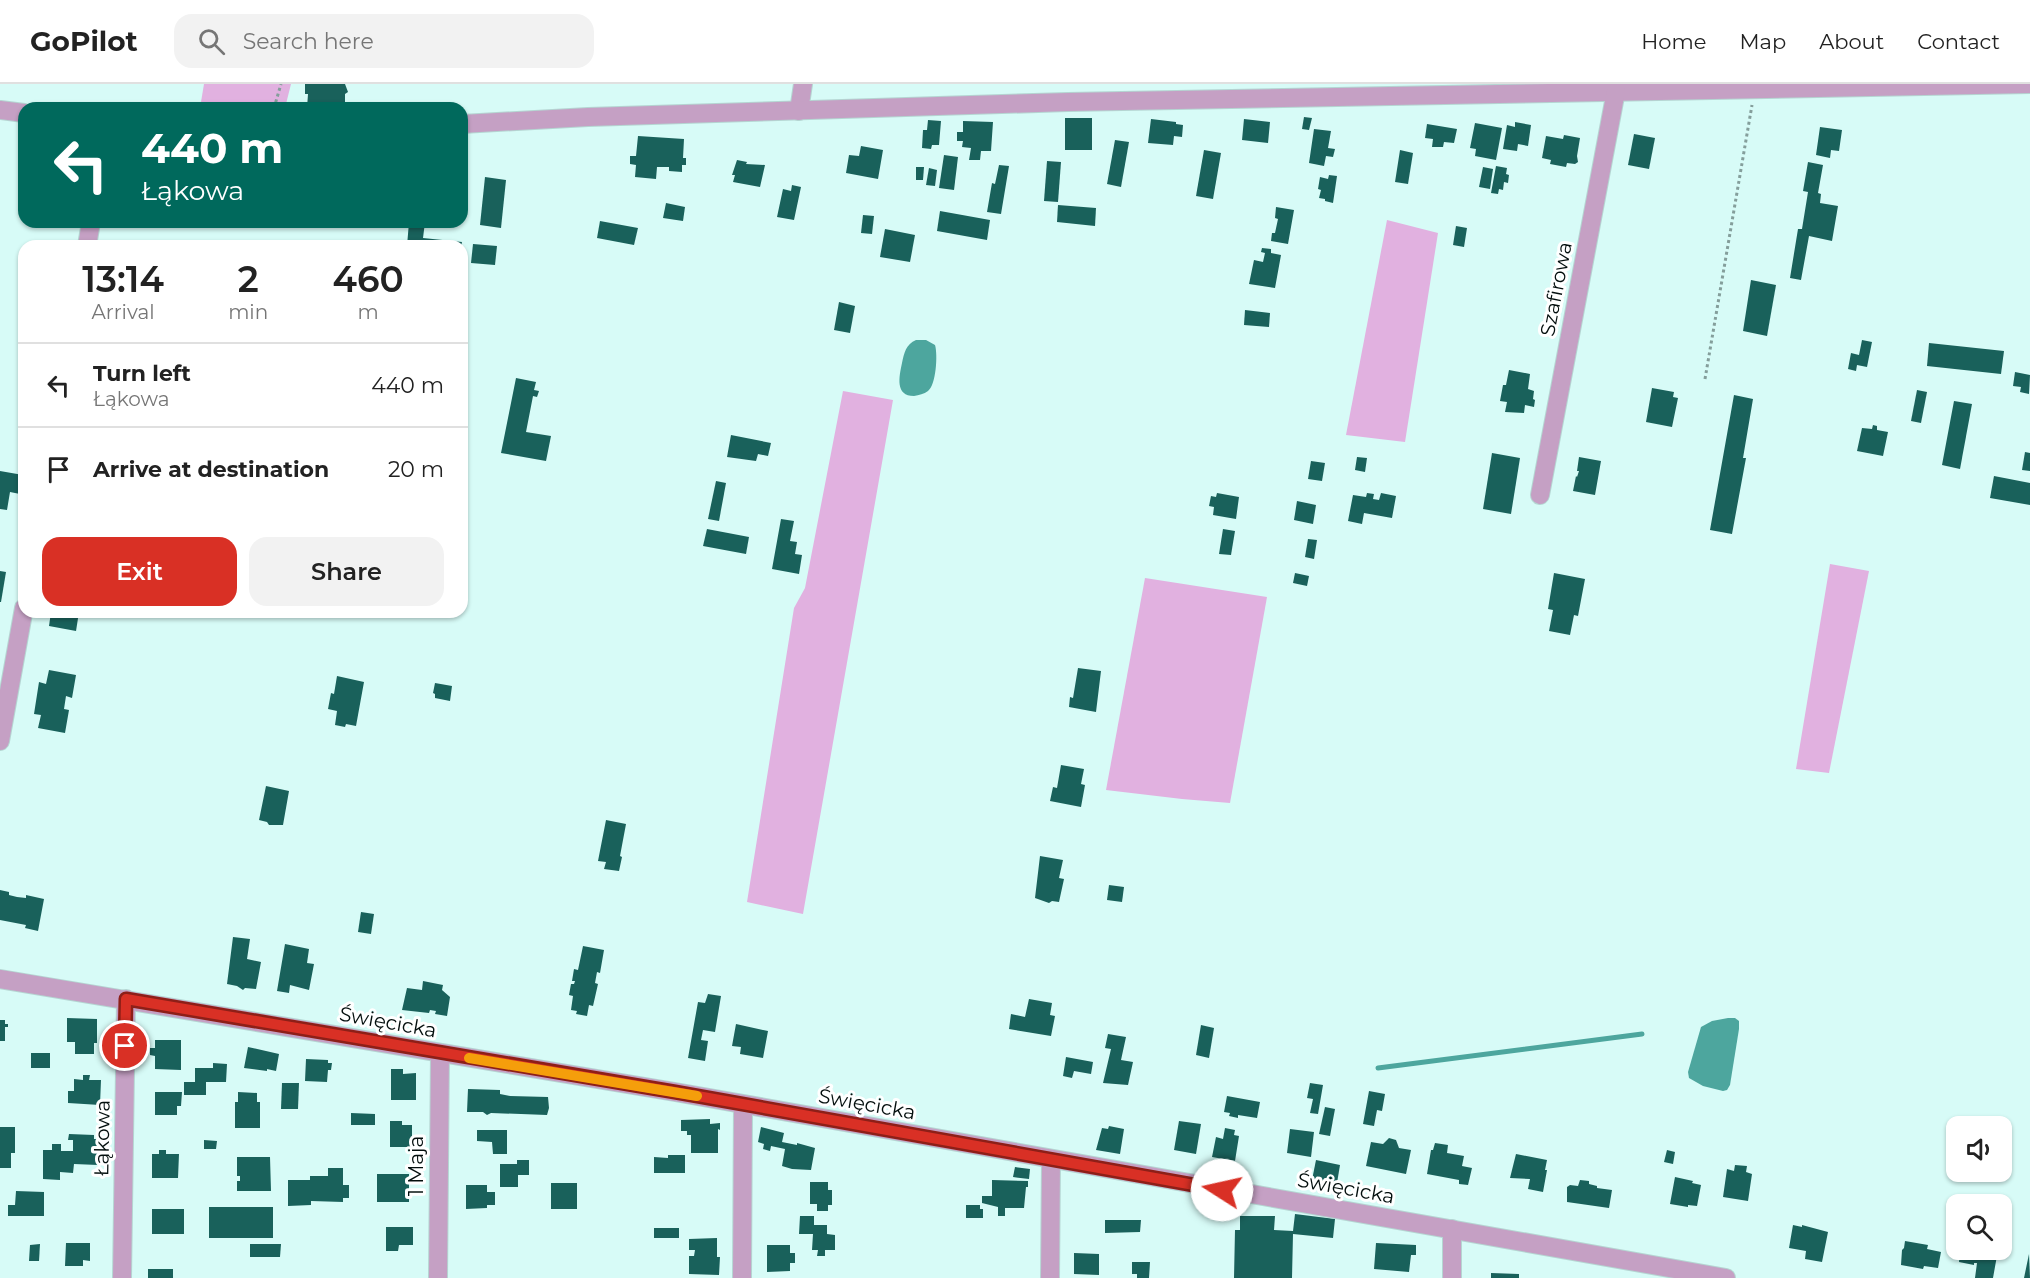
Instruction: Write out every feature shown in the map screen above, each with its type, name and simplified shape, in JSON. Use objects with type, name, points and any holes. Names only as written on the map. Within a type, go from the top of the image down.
[{"type":"street","points":[[799,111],[804,84]]},
{"type":"street","points":[[468,124],[588,117],[1080,102],[2030,84]]},
{"type":"street","name":"Szafirowa","points":[[1540,495],[1616,91]]},
{"type":"street","points":[[0,110],[18,112]]},
{"type":"street","points":[[0,741],[22,618]]},
{"type":"street","name":"Święcicka","points":[[0,979],[665,1090],[1726,1278]]},
{"type":"street","name":"Łąkowa","points":[[122,1278],[126,999]]},
{"type":"street","name":"1 Maja","points":[[438,1278],[440,1053]]},
{"type":"street","points":[[742,1278],[743,1105]]},
{"type":"street","points":[[1050,1278],[1051,1159]]},
{"type":"street","points":[[1452,1229],[1452,1278]]},
{"type":"path","points":[[276,102],[281,84]]},
{"type":"path","points":[[1706,379],[1754,88]]},
{"type":"shaded area","points":[[204,84],[291,84],[286,102],[201,102]]},
{"type":"shaded area","points":[[1387,220],[1438,233],[1405,442],[1346,435]]},
{"type":"shaded area","points":[[843,391],[893,400],[803,914],[747,902],[794,608],[805,588]]},
{"type":"shaded area","points":[[1830,564],[1869,571],[1829,773],[1796,769]]},
{"type":"shaded area","points":[[1145,578],[1267,597],[1230,803],[1106,790]]},
{"type":"water","points":[[916,340],[926,340],[935,345],[936,362],[931,388],[925,393],[914,396],[904,393],[899,380],[905,352],[908,346]]},
{"type":"water","points":[[1735,1018],[1739,1021],[1739,1029],[1730,1085],[1727,1090],[1723,1091],[1703,1086],[1689,1078],[1688,1072],[1701,1027],[1712,1021]]},
{"type":"building","points":[[305,84],[345,84],[348,92],[345,94],[345,102],[307,102],[308,94],[305,94]]},
{"type":"building","points":[[1304,117],[1312,118],[1309,130],[1302,129]]},
{"type":"building","points":[[1065,118],[1092,118],[1092,150],[1065,150]]},
{"type":"building","points":[[1151,119],[1183,125],[1182,137],[1174,136],[1173,145],[1148,143]]},
{"type":"building","points":[[1244,119],[1270,122],[1268,143],[1242,140]]},
{"type":"building","points":[[928,120],[941,121],[939,145],[932,145],[931,149],[922,148],[923,130],[927,130]]},
{"type":"building","points":[[963,121],[993,122],[991,151],[981,151],[980,160],[969,160],[971,148],[962,147],[963,141],[957,141],[957,132],[963,132]]},
{"type":"building","points":[[1515,122],[1531,125],[1528,146],[1518,144],[1517,151],[1503,149],[1507,125],[1515,127]]},
{"type":"building","points":[[1475,123],[1502,128],[1496,160],[1475,156],[1476,149],[1470,148]]},
{"type":"building","points":[[1427,124],[1457,129],[1454,143],[1444,142],[1443,147],[1432,147],[1433,139],[1425,138]]},
{"type":"building","points":[[1820,127],[1842,130],[1839,151],[1831,150],[1830,158],[1816,155]]},
{"type":"building","points":[[1314,129],[1331,131],[1328,148],[1335,149],[1333,157],[1326,156],[1324,166],[1309,163]]},
{"type":"building","points":[[1634,134],[1655,138],[1649,169],[1628,165]]},
{"type":"building","points":[[1564,135],[1580,138],[1578,162],[1567,163],[1566,167],[1550,164],[1551,160],[1542,158],[1546,136],[1563,139]]},
{"type":"building","points":[[638,136],[684,139],[683,158],[686,158],[686,165],[682,165],[682,172],[669,171],[669,167],[657,167],[656,179],[635,177],[636,165],[630,164],[630,156],[636,156]]},
{"type":"building","points":[[1115,140],[1129,142],[1121,187],[1107,184]]},
{"type":"building","points":[[861,146],[883,150],[878,179],[846,173],[849,155],[859,156]]},
{"type":"building","points":[[1204,150],[1221,153],[1213,199],[1196,196]]},
{"type":"building","points":[[1400,150],[1413,153],[1408,184],[1395,182]]},
{"type":"building","points":[[944,155],[958,157],[954,190],[939,188]]},
{"type":"building","points":[[737,160],[747,162],[746,164],[765,165],[760,187],[733,182],[735,175],[732,175]]},
{"type":"building","points":[[1047,161],[1061,162],[1058,202],[1044,201]]},
{"type":"building","points":[[1808,162],[1823,165],[1818,193],[1821,194],[1820,203],[1838,206],[1832,241],[1809,236],[1801,280],[1790,278],[1798,229],[1802,229],[1808,192],[1803,191]]},
{"type":"building","points":[[999,165],[1009,166],[1001,214],[987,212],[992,183],[995,184]]},
{"type":"building","points":[[1496,166],[1507,168],[1506,174],[1509,175],[1508,183],[1504,182],[1503,190],[1499,189],[1498,194],[1491,193]]},
{"type":"building","points":[[916,167],[924,167],[923,180],[916,180]]},
{"type":"building","points":[[1483,167],[1493,169],[1490,189],[1479,187]]},
{"type":"building","points":[[929,168],[937,170],[935,186],[926,185]]},
{"type":"building","points":[[1329,175],[1337,176],[1333,203],[1319,198],[1320,177],[1328,179]]},
{"type":"building","points":[[485,177],[506,180],[501,228],[480,225]]},
{"type":"building","points":[[792,185],[801,187],[794,220],[777,217],[783,189],[791,191]]},
{"type":"building","points":[[666,203],[685,207],[683,221],[663,218]]},
{"type":"building","points":[[1058,205],[1096,208],[1095,226],[1057,222]]},
{"type":"building","points":[[1276,207],[1294,210],[1288,244],[1271,241],[1278,219],[1275,218]]},
{"type":"building","points":[[940,211],[990,220],[987,240],[937,231]]},
{"type":"building","points":[[863,215],[874,216],[872,234],[861,233]]},
{"type":"building","points":[[600,221],[638,228],[634,245],[597,238]]},
{"type":"building","points":[[1456,226],[1467,228],[1464,247],[1453,245]]},
{"type":"building","points":[[408,228],[424,228],[423,238],[442,240],[408,240]]},
{"type":"building","points":[[885,229],[915,235],[910,262],[880,257]]},
{"type":"building","points":[[473,244],[497,246],[495,265],[471,263]]},
{"type":"building","points":[[1262,248],[1271,249],[1271,253],[1281,255],[1275,288],[1249,284],[1254,260],[1263,262],[1265,253],[1261,252]]},
{"type":"building","points":[[1751,280],[1776,285],[1767,336],[1743,331]]},
{"type":"building","points":[[839,302],[855,306],[850,333],[834,330]]},
{"type":"building","points":[[1245,310],[1270,313],[1269,327],[1244,325]]},
{"type":"building","points":[[1862,340],[1872,342],[1867,367],[1857,365],[1856,371],[1848,369],[1851,353],[1859,355]]},
{"type":"building","points":[[1929,343],[2004,351],[2001,374],[1927,366]]},
{"type":"building","points":[[1509,370],[1530,374],[1528,389],[1534,391],[1534,407],[1525,405],[1524,413],[1505,412],[1507,402],[1500,401]]},
{"type":"building","points":[[2015,372],[2030,375],[2029,394],[2020,392],[2021,387],[2013,386]]},
{"type":"building","points":[[516,378],[536,382],[534,390],[539,391],[537,397],[533,396],[526,432],[551,436],[546,461],[501,453]]},
{"type":"building","points":[[1652,388],[1674,392],[1673,397],[1678,398],[1672,427],[1646,422]]},
{"type":"building","points":[[1917,390],[1927,392],[1921,423],[1911,421]]},
{"type":"building","points":[[1734,395],[1753,399],[1743,458],[1746,458],[1732,534],[1710,530]]},
{"type":"building","points":[[1954,401],[1972,404],[1960,469],[1942,465]]},
{"type":"building","points":[[1873,425],[1877,426],[1877,430],[1888,432],[1883,456],[1857,451],[1862,428],[1872,429]]},
{"type":"building","points":[[731,435],[771,443],[768,456],[758,454],[756,461],[727,457]]},
{"type":"building","points":[[2025,452],[2030,453],[2030,471],[2022,470]]},
{"type":"building","points":[[1492,453],[1520,458],[1511,514],[1483,509]]},
{"type":"building","points":[[1357,457],[1367,458],[1365,472],[1355,470]]},
{"type":"building","points":[[1579,457],[1601,461],[1595,495],[1573,491],[1579,471],[1577,471]]},
{"type":"building","points":[[1311,461],[1325,463],[1322,481],[1308,479]]},
{"type":"building","points":[[0,471],[18,474],[18,494],[10,492],[7,510],[0,509]]},
{"type":"building","points":[[1994,476],[2030,483],[2030,505],[1990,498]]},
{"type":"building","points":[[716,481],[726,483],[719,521],[708,519]]},
{"type":"building","points":[[1217,493],[1239,497],[1236,519],[1213,515],[1214,507],[1209,506],[1211,496],[1216,497]]},
{"type":"building","points":[[1367,493],[1374,494],[1373,499],[1379,500],[1381,493],[1396,496],[1392,518],[1364,513],[1362,524],[1348,521],[1353,495],[1366,497]]},
{"type":"building","points":[[1297,501],[1316,505],[1313,524],[1294,520]]},
{"type":"building","points":[[781,519],[794,521],[790,541],[797,542],[795,554],[802,555],[799,574],[772,569]]},
{"type":"building","points":[[707,529],[749,537],[746,554],[703,546]]},
{"type":"building","points":[[1223,529],[1235,531],[1231,555],[1219,554]]},
{"type":"building","points":[[1308,539],[1317,540],[1314,559],[1305,557]]},
{"type":"building","points":[[0,571],[6,572],[1,602],[0,602]]},
{"type":"building","points":[[1295,573],[1309,576],[1307,586],[1293,583]]},
{"type":"building","points":[[1554,573],[1585,579],[1578,616],[1574,615],[1570,635],[1549,631],[1553,610],[1548,609]]},
{"type":"building","points":[[50,618],[78,618],[76,631],[49,626]]},
{"type":"building","points":[[1078,668],[1101,671],[1096,712],[1069,707],[1070,697],[1073,698]]},
{"type":"building","points":[[49,670],[76,675],[72,698],[66,696],[64,709],[69,710],[65,733],[38,728],[41,715],[34,714],[39,682],[46,684]]},
{"type":"building","points":[[337,676],[364,682],[356,726],[335,725],[337,711],[328,709],[331,693],[334,694]]},
{"type":"building","points":[[435,683],[452,686],[450,701],[435,698],[433,693]]},
{"type":"building","points":[[1061,765],[1084,769],[1081,784],[1085,785],[1081,807],[1050,801],[1053,787],[1057,788]]},
{"type":"building","points":[[266,786],[289,791],[283,825],[269,825],[259,820]]},
{"type":"building","points":[[606,820],[626,824],[619,871],[604,869],[606,862],[598,861]]},
{"type":"building","points":[[1040,856],[1063,860],[1059,878],[1064,879],[1059,902],[1049,903],[1035,898]]},
{"type":"building","points":[[1109,885],[1124,887],[1122,902],[1107,900]]},
{"type":"building","points":[[0,890],[17,897],[26,898],[26,895],[44,899],[38,931],[25,928],[26,925],[0,920]]},
{"type":"building","points":[[361,912],[374,914],[371,934],[358,932]]},
{"type":"building","points":[[233,937],[250,939],[247,959],[261,962],[256,989],[245,988],[243,990],[227,984]]},
{"type":"building","points":[[285,944],[309,949],[307,963],[314,964],[309,990],[290,985],[289,993],[277,991]]},
{"type":"building","points":[[583,946],[604,950],[600,973],[597,972],[595,983],[598,984],[593,1006],[589,1005],[587,1016],[576,1014],[577,1011],[571,1010],[573,996],[569,995],[571,984],[575,981],[572,981],[574,969],[578,970]]},
{"type":"building","points":[[423,981],[443,985],[442,990],[450,997],[447,1016],[435,1014],[436,1011],[430,1010],[429,1013],[402,1010],[407,988],[422,990]]},
{"type":"building","points":[[708,994],[721,996],[715,1032],[703,1030],[701,1040],[708,1041],[705,1061],[688,1058],[698,1002],[705,1003]]},
{"type":"building","points":[[1029,999],[1052,1003],[1050,1015],[1055,1016],[1051,1036],[1009,1029],[1011,1014],[1025,1017]]},
{"type":"building","points":[[67,1018],[97,1019],[97,1043],[94,1043],[94,1054],[75,1054],[75,1042],[67,1042]]},
{"type":"building","points":[[0,1020],[5,1020],[5,1024],[8,1024],[8,1027],[5,1027],[5,1041],[0,1041]]},
{"type":"building","points":[[736,1024],[768,1031],[763,1058],[740,1054],[741,1047],[732,1046]]},
{"type":"building","points":[[1201,1025],[1214,1028],[1209,1058],[1196,1055]]},
{"type":"building","points":[[1108,1034],[1126,1037],[1121,1060],[1133,1062],[1128,1085],[1103,1083],[1111,1049],[1105,1048]]},
{"type":"building","points":[[155,1040],[181,1040],[181,1070],[155,1069],[155,1056],[150,1055],[150,1048],[155,1048]]},
{"type":"building","points":[[248,1047],[279,1054],[276,1071],[244,1068]]},
{"type":"building","points":[[31,1053],[50,1053],[50,1068],[31,1068]]},
{"type":"building","points":[[1066,1057],[1093,1062],[1091,1074],[1074,1071],[1072,1078],[1063,1076]]},
{"type":"building","points":[[306,1059],[328,1060],[328,1063],[332,1063],[331,1070],[328,1070],[327,1082],[305,1081]]},
{"type":"building","points":[[213,1063],[227,1064],[226,1082],[206,1082],[206,1095],[184,1095],[184,1082],[195,1082],[195,1068],[213,1068]]},
{"type":"building","points":[[391,1069],[403,1069],[403,1074],[416,1073],[416,1100],[391,1100]]},
{"type":"building","points":[[83,1075],[90,1075],[89,1080],[101,1080],[100,1105],[68,1103],[68,1091],[74,1091],[74,1079],[83,1080]]},
{"type":"building","points":[[282,1083],[299,1083],[298,1109],[281,1109]]},
{"type":"building","points":[[1310,1083],[1323,1085],[1318,1114],[1310,1113],[1313,1099],[1307,1098]]},
{"type":"building","points":[[468,1089],[500,1090],[500,1094],[510,1096],[548,1097],[549,1108],[547,1115],[491,1113],[487,1115],[483,1112],[467,1112]]},
{"type":"building","points":[[1369,1091],[1385,1094],[1382,1111],[1377,1110],[1374,1126],[1363,1124]]},
{"type":"building","points":[[155,1092],[182,1092],[181,1106],[177,1106],[177,1115],[155,1115]]},
{"type":"building","points":[[238,1092],[257,1093],[257,1102],[260,1102],[260,1128],[235,1128],[235,1102],[238,1102]]},
{"type":"building","points":[[1227,1096],[1260,1102],[1257,1118],[1229,1116],[1230,1113],[1224,1112]]},
{"type":"building","points":[[1325,1107],[1335,1109],[1330,1136],[1319,1134]]},
{"type":"building","points":[[351,1113],[375,1114],[375,1125],[351,1125]]},
{"type":"building","points":[[710,1119],[710,1124],[720,1123],[718,1153],[691,1153],[691,1135],[687,1135],[687,1131],[681,1131],[681,1120]]},
{"type":"building","points":[[390,1121],[402,1121],[402,1125],[412,1125],[412,1147],[390,1147]]},
{"type":"building","points":[[1179,1121],[1201,1124],[1196,1154],[1174,1150]]},
{"type":"building","points":[[1109,1126],[1124,1129],[1120,1154],[1096,1150],[1102,1128],[1108,1129]]},
{"type":"building","points":[[0,1127],[15,1127],[15,1153],[11,1153],[11,1168],[0,1168]]},
{"type":"building","points":[[761,1127],[784,1133],[782,1142],[815,1148],[811,1170],[782,1166],[785,1149],[771,1146],[770,1151],[763,1149],[764,1144],[758,1142]]},
{"type":"building","points":[[1225,1128],[1235,1130],[1234,1135],[1239,1136],[1235,1161],[1212,1157],[1216,1137],[1223,1139]]},
{"type":"building","points":[[1290,1129],[1314,1132],[1311,1157],[1287,1153]]},
{"type":"building","points":[[477,1130],[507,1130],[507,1154],[493,1154],[492,1142],[477,1141]]},
{"type":"building","points":[[69,1134],[94,1135],[94,1139],[99,1139],[98,1165],[74,1164],[73,1173],[60,1172],[60,1180],[43,1179],[43,1150],[52,1150],[52,1144],[61,1144],[61,1151],[73,1151],[73,1140],[68,1140]]},
{"type":"building","points":[[1389,1138],[1396,1140],[1399,1148],[1411,1150],[1406,1174],[1366,1166],[1371,1142],[1383,1144]]},
{"type":"building","points":[[204,1140],[217,1141],[216,1149],[204,1149]]},
{"type":"building","points":[[1435,1143],[1448,1145],[1447,1153],[1464,1156],[1462,1166],[1472,1168],[1468,1185],[1459,1184],[1459,1180],[1427,1174],[1431,1150]]},
{"type":"building","points":[[159,1150],[166,1150],[166,1154],[179,1154],[178,1178],[152,1178],[152,1154],[159,1154]]},
{"type":"building","points":[[1667,1150],[1675,1152],[1673,1164],[1664,1162]]},
{"type":"building","points":[[1516,1154],[1547,1160],[1543,1192],[1528,1189],[1530,1179],[1510,1178]]},
{"type":"building","points":[[668,1155],[685,1155],[685,1173],[654,1173],[654,1157],[668,1158]]},
{"type":"building","points":[[237,1157],[270,1157],[271,1191],[237,1191],[237,1181],[240,1181],[240,1176],[237,1176]]},
{"type":"building","points":[[517,1160],[529,1160],[529,1175],[518,1175],[518,1187],[500,1187],[500,1164],[517,1164]]},
{"type":"building","points":[[1316,1160],[1340,1165],[1336,1189],[1311,1185]]},
{"type":"building","points":[[1735,1165],[1747,1166],[1746,1172],[1752,1174],[1748,1201],[1723,1197],[1727,1169],[1734,1171]]},
{"type":"building","points":[[1015,1167],[1030,1169],[1029,1179],[1013,1177]]},
{"type":"building","points":[[328,1168],[343,1168],[343,1185],[349,1185],[349,1198],[343,1198],[343,1202],[311,1201],[311,1205],[288,1206],[288,1180],[310,1180],[310,1176],[328,1176]]},
{"type":"building","points":[[377,1174],[409,1174],[409,1202],[377,1202]]},
{"type":"building","points":[[1675,1177],[1701,1185],[1697,1206],[1670,1204]]},
{"type":"building","points":[[992,1180],[1028,1181],[1024,1208],[1005,1208],[1005,1216],[998,1216],[998,1207],[982,1203],[982,1196],[992,1196]]},
{"type":"building","points":[[1580,1180],[1589,1181],[1589,1184],[1597,1188],[1612,1190],[1609,1208],[1567,1202],[1567,1187],[1578,1186]]},
{"type":"building","points":[[810,1182],[828,1182],[828,1190],[832,1190],[832,1205],[828,1205],[828,1211],[817,1211],[817,1204],[810,1204]]},
{"type":"building","points":[[551,1183],[577,1183],[577,1209],[551,1209]]},
{"type":"building","points":[[466,1185],[487,1185],[487,1192],[495,1192],[495,1205],[487,1205],[487,1208],[466,1209]]},
{"type":"building","points":[[16,1191],[44,1192],[44,1216],[8,1216],[8,1205],[15,1205]]},
{"type":"building","points":[[966,1205],[980,1205],[980,1209],[983,1209],[983,1218],[966,1218]]},
{"type":"building","points":[[209,1207],[273,1207],[273,1238],[209,1238]]},
{"type":"building","points":[[152,1209],[184,1209],[184,1234],[152,1234]]},
{"type":"building","points":[[1295,1214],[1335,1219],[1333,1238],[1293,1234],[1292,1278],[1234,1278],[1235,1230],[1240,1230],[1240,1216],[1275,1216],[1274,1230],[1293,1231]]},
{"type":"building","points":[[800,1216],[814,1216],[814,1225],[827,1225],[827,1234],[835,1235],[835,1250],[825,1250],[825,1256],[817,1256],[818,1250],[812,1250],[813,1234],[799,1234]]},
{"type":"building","points":[[1105,1220],[1141,1220],[1140,1232],[1105,1233]]},
{"type":"building","points":[[1793,1225],[1828,1232],[1822,1262],[1805,1259],[1806,1251],[1789,1248]]},
{"type":"building","points":[[386,1227],[413,1227],[413,1245],[399,1245],[398,1251],[386,1251]]},
{"type":"building","points":[[654,1228],[679,1228],[679,1238],[654,1238]]},
{"type":"building","points":[[717,1238],[717,1257],[720,1257],[719,1275],[689,1274],[689,1256],[694,1256],[695,1250],[689,1250],[689,1239]]},
{"type":"building","points":[[1905,1241],[1928,1245],[1927,1249],[1941,1252],[1938,1268],[1924,1266],[1923,1269],[1901,1265]]},
{"type":"building","points":[[66,1243],[90,1243],[90,1261],[83,1260],[83,1266],[65,1266]]},
{"type":"building","points":[[1376,1243],[1416,1245],[1416,1255],[1411,1255],[1409,1272],[1374,1269]]},
{"type":"building","points":[[40,1244],[39,1261],[29,1261],[30,1245]]},
{"type":"building","points":[[250,1244],[281,1244],[280,1257],[250,1257]]},
{"type":"building","points":[[767,1245],[790,1245],[790,1253],[795,1253],[795,1263],[790,1263],[790,1271],[767,1272]]},
{"type":"building","points":[[1074,1253],[1099,1254],[1099,1275],[1074,1274]]},
{"type":"building","points":[[2029,1254],[2030,1278],[2024,1278]]},
{"type":"building","points":[[1959,1260],[1996,1260],[1993,1278],[1975,1278],[1977,1263],[1974,1265],[1959,1262]]},
{"type":"building","points":[[1132,1262],[1150,1262],[1149,1278],[1137,1278],[1137,1274],[1132,1274]]},
{"type":"building","points":[[148,1269],[173,1269],[173,1278],[148,1278]]},
{"type":"building","points":[[1491,1273],[1519,1274],[1519,1278],[1491,1278]]},
{"type":"waterway","points":[[1378,1068],[1642,1034]]},
{"type":"slow traffic","points":[[469,1058],[697,1096]]},
{"type":"route","points":[[125,1046],[126,999],[675,1092],[1222,1190]]}]
